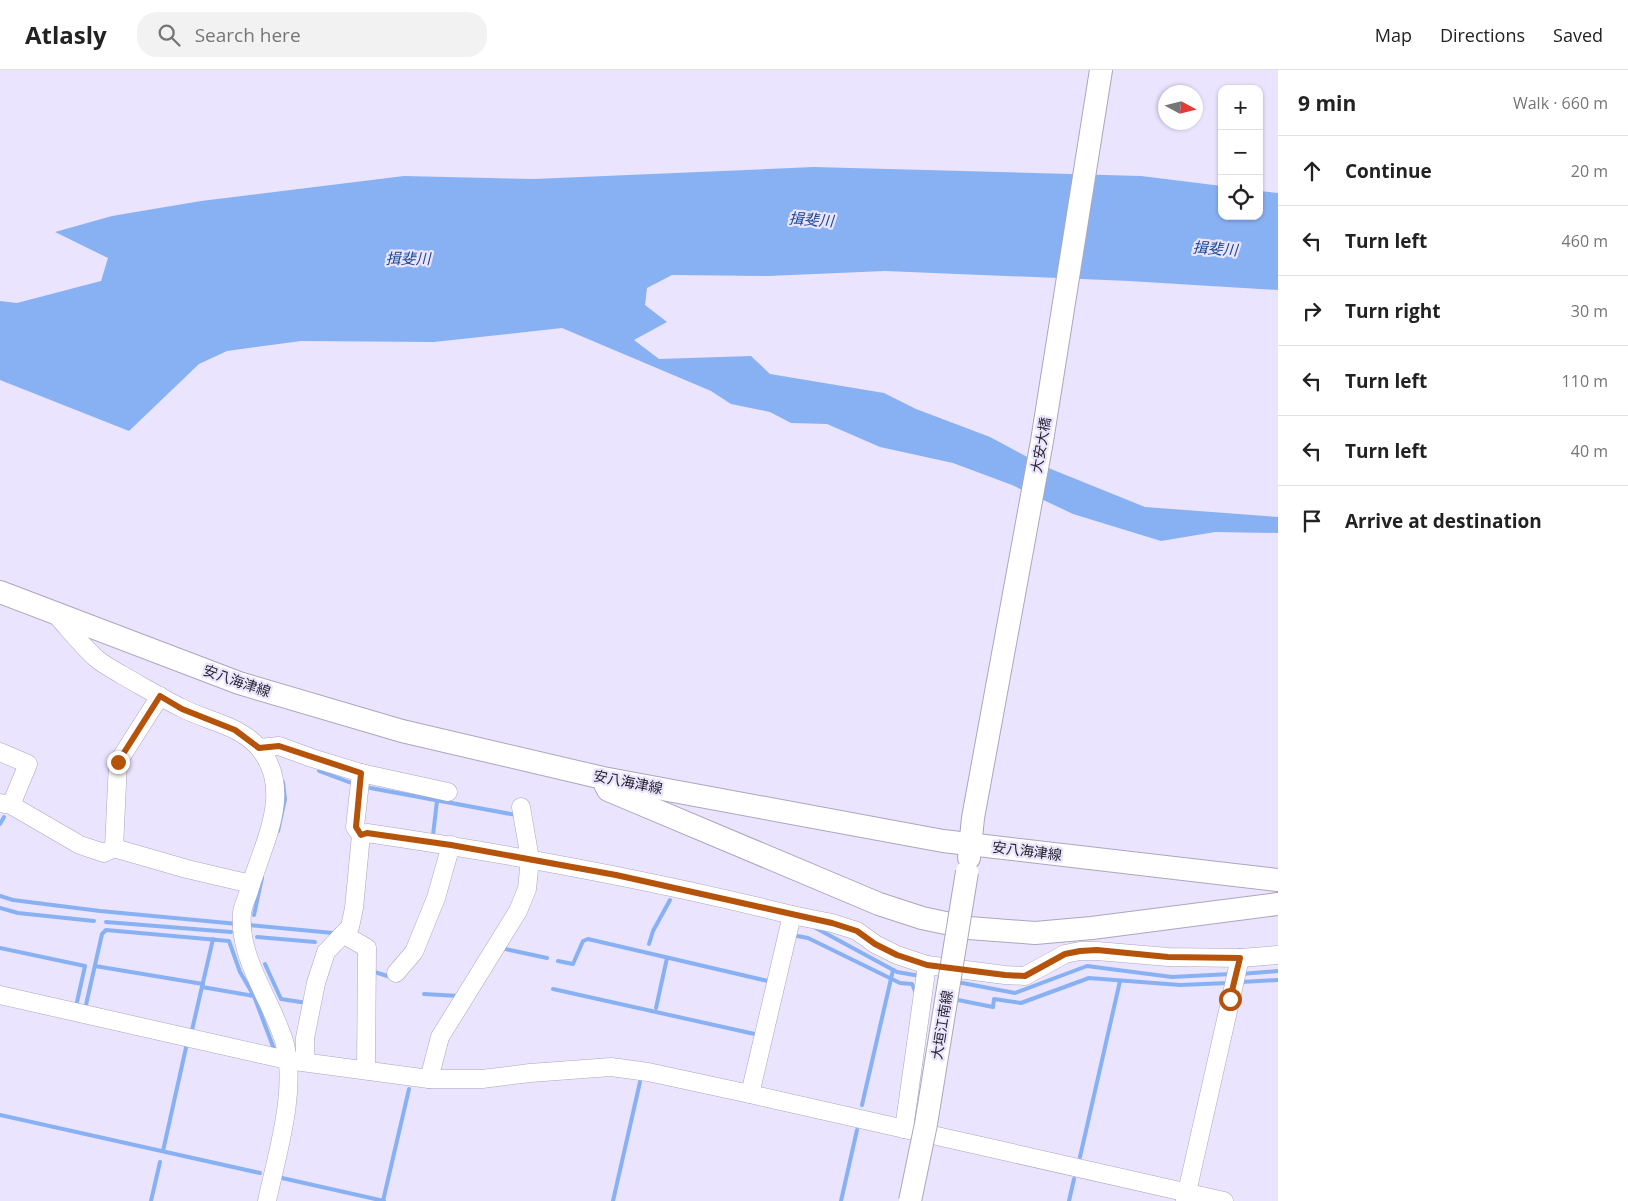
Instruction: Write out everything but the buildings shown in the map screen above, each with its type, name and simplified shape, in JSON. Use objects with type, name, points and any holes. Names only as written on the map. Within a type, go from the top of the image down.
[{"type":"main road","name":"大安大橋","points":[[973,818],[1042,441],[1101,70]]},
{"type":"main road","name":"安八海津線","points":[[0,592],[248,686],[402,731],[603,778],[943,842],[1278,880]]},
{"type":"main road","points":[[603,778],[608,790],[834,886],[900,912],[969,928],[1034,933],[1092,928],[1278,904]]},
{"type":"main road","name":"大垣江南線","points":[[910,1201],[926,1124],[967,872],[973,818]]},
{"type":"street","points":[[56,614],[97,659],[182,709],[235,730],[259,748],[272,771],[276,796],[273,821],[242,911],[243,936],[252,965],[284,1042],[287,1060],[288,1090],[285,1124],[267,1201]]},
{"type":"street","points":[[114,848],[118,762],[160,696]]},
{"type":"street","points":[[259,748],[279,746],[361,773],[448,792]]},
{"type":"street","points":[[0,752],[28,764],[5,804],[80,845],[104,853],[114,848],[187,869],[250,884]]},
{"type":"street","points":[[305,1062],[305,1038],[316,983],[326,952],[350,927],[354,908],[361,835],[356,827],[361,773]]},
{"type":"street","points":[[429,1079],[440,1037],[518,911],[527,889],[530,859],[521,808]]},
{"type":"street","points":[[361,835],[367,833],[451,845],[616,875],[832,923],[857,931],[875,944],[897,955],[927,965],[1025,976],[1065,954],[1080,951],[1097,950],[1168,957],[1240,958],[1278,955]]},
{"type":"street","points":[[396,973],[414,952],[436,898],[451,845]]},
{"type":"street","points":[[750,1094],[792,915]]},
{"type":"street","points":[[342,934],[368,948],[366,1070]]},
{"type":"street","points":[[1186,1197],[1240,958]]},
{"type":"street","points":[[0,995],[287,1060],[429,1079],[482,1079],[530,1073],[611,1067],[648,1072],[906,1129],[927,965]]},
{"type":"street","points":[[938,1136],[1186,1197],[1224,1201]]},
{"type":"water","name":"揖斐川","points":[[814,167],[1141,176],[1218,186],[1218,220],[1263,220],[1263,191],[1278,193],[1278,290],[1129,281],[885,271],[768,276],[672,275],[647,288],[645,305],[667,322],[634,340],[659,359],[751,356],[770,374],[884,393],[916,409],[990,437],[1046,467],[1145,507],[1278,517],[1278,533],[1215,532],[1161,541],[1073,514],[1012,485],[953,463],[880,447],[827,424],[791,423],[770,412],[731,404],[711,391],[562,328],[434,342],[301,341],[227,351],[199,364],[129,431],[0,380],[0,301],[17,303],[101,281],[108,258],[55,232],[112,216],[201,201],[404,176],[534,179]]},
{"type":"waterway","points":[[319,771],[354,784]]},
{"type":"waterway","points":[[278,831],[285,799],[283,782]]},
{"type":"waterway","points":[[365,787],[516,815],[516,817]]},
{"type":"waterway","points":[[433,835],[437,801]]},
{"type":"waterway","points":[[0,824],[4,817]]},
{"type":"waterway","points":[[254,915],[262,878]]},
{"type":"waterway","points":[[0,896],[13,900],[100,911],[238,924]]},
{"type":"waterway","points":[[649,944],[653,931],[670,900]]},
{"type":"waterway","points":[[0,908],[18,913],[94,921]]},
{"type":"waterway","points":[[106,922],[231,932]]},
{"type":"waterway","points":[[248,925],[333,933]]},
{"type":"waterway","points":[[814,927],[897,972],[920,976]]},
{"type":"waterway","points":[[86,1005],[102,934],[106,930],[229,941],[240,972],[254,996],[274,1049]]},
{"type":"waterway","points":[[792,935],[808,938],[900,983],[912,984],[916,993]]},
{"type":"waterway","points":[[257,937],[315,942]]},
{"type":"waterway","points":[[192,1030],[213,939]]},
{"type":"waterway","points":[[558,961],[573,964],[583,941],[588,939],[772,982]]},
{"type":"waterway","points":[[0,948],[85,966],[77,1002]]},
{"type":"waterway","points":[[505,949],[547,958]]},
{"type":"waterway","points":[[656,1008],[667,958]]},
{"type":"waterway","points":[[265,964],[281,999],[307,1003]]},
{"type":"waterway","points":[[95,966],[203,984]]},
{"type":"waterway","points":[[957,982],[1015,993],[1087,966],[1172,977],[1231,974]]},
{"type":"waterway","points":[[862,1105],[893,970]]},
{"type":"waterway","points":[[371,971],[391,977]]},
{"type":"waterway","points":[[1240,974],[1278,971]]},
{"type":"waterway","points":[[953,999],[993,1007],[994,999],[1021,1003],[1089,978],[1180,985],[1228,983]]},
{"type":"waterway","points":[[1241,982],[1278,980]]},
{"type":"waterway","points":[[1080,1157],[1120,981]]},
{"type":"waterway","points":[[202,987],[254,996]]},
{"type":"waterway","points":[[553,989],[759,1035]]},
{"type":"waterway","points":[[424,994],[459,996]]},
{"type":"waterway","points":[[163,1151],[187,1043]]},
{"type":"waterway","points":[[613,1201],[640,1082]]},
{"type":"waterway","points":[[383,1201],[409,1089]]},
{"type":"waterway","points":[[0,1115],[260,1173]]},
{"type":"waterway","points":[[841,1201],[857,1130]]},
{"type":"waterway","points":[[151,1201],[160,1162]]},
{"type":"waterway","points":[[282,1178],[384,1201]]},
{"type":"waterway","points":[[1069,1201],[1074,1179]]},
{"type":"route","points":[[118,762],[160,696],[182,709],[235,730],[259,748],[279,746],[361,773],[356,827],[361,835],[367,833],[451,845],[616,875],[832,923],[857,931],[875,944],[897,955],[927,965],[1025,976],[1065,954],[1080,951],[1097,950],[1168,957],[1240,958],[1230,999]]}]
